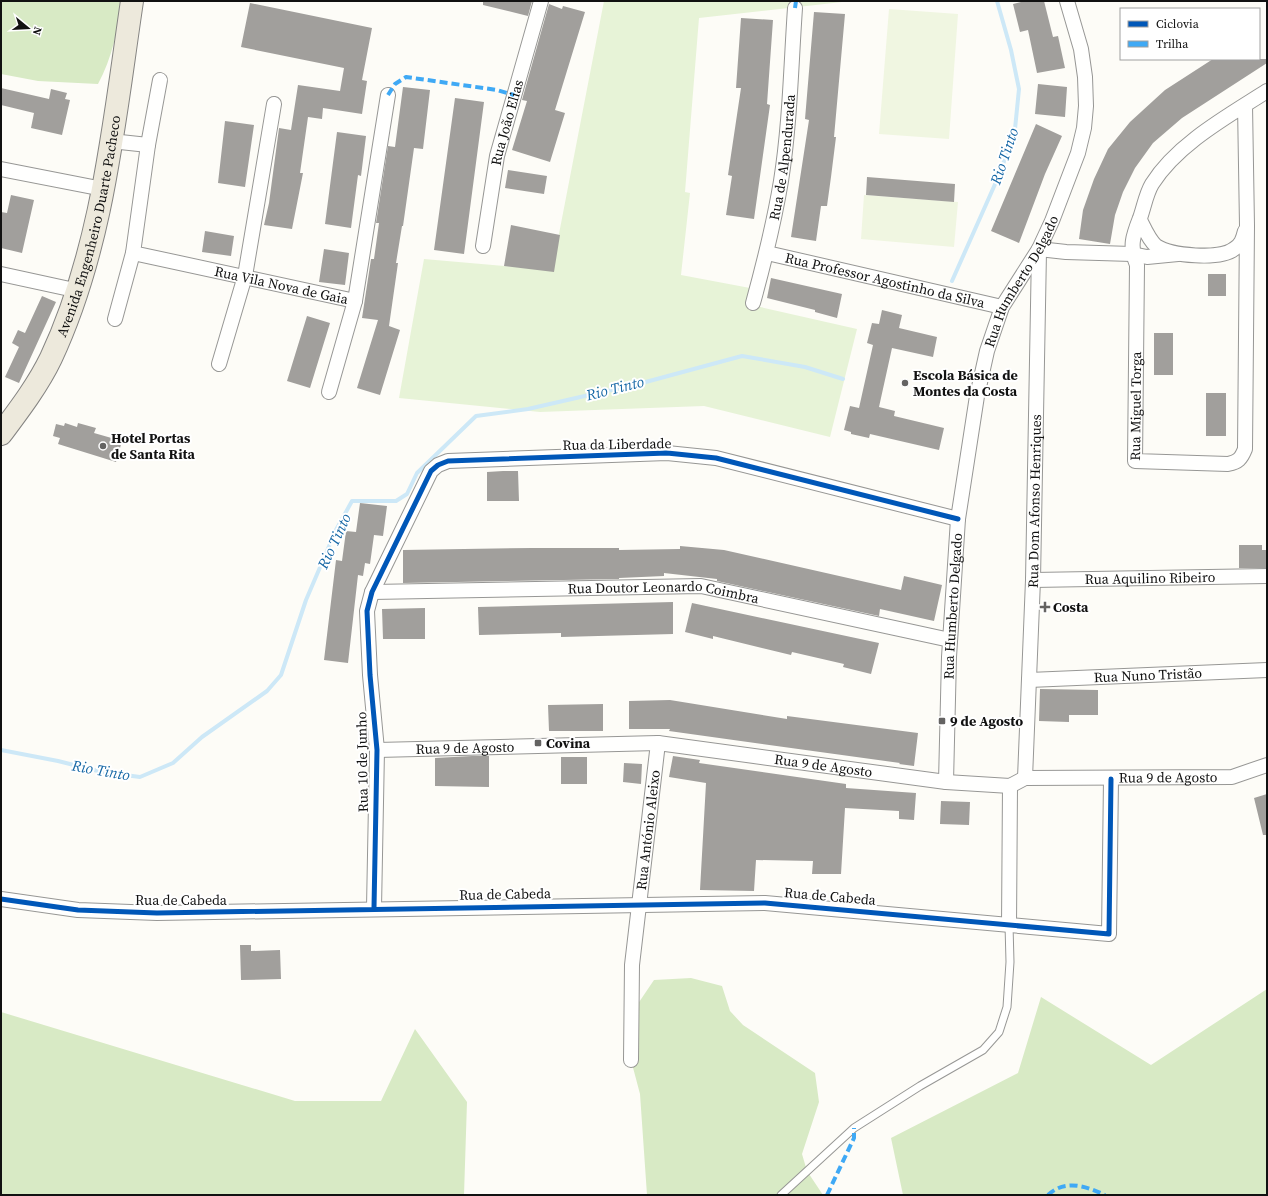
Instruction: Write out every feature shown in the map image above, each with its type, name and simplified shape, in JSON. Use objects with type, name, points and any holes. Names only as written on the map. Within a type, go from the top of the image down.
[{"type":"main road","name":"Avenida Engenheiro Duarte Pacheco","points":[[1,434],[28,397],[51,358],[79,291],[103,189],[132,1]]},
{"type":"street","name":"Rua João Elias","points":[[483,246],[497,156],[541,1]]},
{"type":"street","name":"Rua Humberto Delgado","points":[[946,782],[950,640],[958,519],[976,396],[987,351],[1002,307],[1039,249],[1070,177],[1078,154],[1084,128],[1086,106],[1084,70],[1081,49],[1067,1]]},
{"type":"street","name":"Rua de Alpendurada","points":[[753,303],[767,253],[781,181],[786,143],[795,8]]},
{"type":"street","points":[[115,319],[133,253],[148,145],[160,80]]},
{"type":"street","name":"Rua Miguel Torga","points":[[1245,105],[1247,226],[1245,449],[1242,458],[1236,462],[1228,464],[1135,461],[1136,265],[1132,254],[1134,230],[1140,220],[1152,185],[1167,165],[1185,147],[1245,105],[1267,91]]},
{"type":"street","name":"Rua Vila Nova de Gaia","points":[[133,253],[355,301],[388,95]]},
{"type":"street","points":[[219,364],[245,276],[274,104]]},
{"type":"street","points":[[111,141],[148,145]]},
{"type":"street","points":[[1,170],[103,189]]},
{"type":"street","points":[[1140,220],[1155,245],[1178,254]]},
{"type":"street","points":[[1039,249],[1066,252],[1132,254],[1158,257],[1178,254],[1222,254],[1234,250],[1242,242],[1247,226]]},
{"type":"street","name":"Rua Dom Afonso Henriques","points":[[1025,778],[1033,580],[1039,249]]},
{"type":"street","name":"Rua Professor Agostinho da Silva","points":[[767,253],[1002,307]]},
{"type":"street","points":[[1222,254],[1241,262],[1246,272]]},
{"type":"street","points":[[1,274],[79,291]]},
{"type":"street","points":[[330,392],[355,301]]},
{"type":"street","name":"Rua da Liberdade","points":[[372,592],[430,471],[438,465],[448,461],[667,453],[716,458],[958,519]]},
{"type":"street","name":"Rua Aquilino Ribeiro","points":[[1033,580],[1267,576]]},
{"type":"street","name":"Rua Doutor Leonardo Coimbra","points":[[372,592],[701,586],[950,640]]},
{"type":"street","name":"Rua 10 de Junho","points":[[372,592],[367,611],[370,675],[377,750],[374,908]]},
{"type":"street","name":"Rua Nuno Tristão","points":[[1028,680],[1267,670]]},
{"type":"street","name":"Rua 9 de Agosto","points":[[377,750],[658,743],[946,782],[1010,786],[1025,778],[1111,779],[1232,777],[1267,765]]},
{"type":"street","name":"Rua António Aleixo","points":[[631,1060],[632,964],[658,743]]},
{"type":"street","name":"Rua de Cabeda","points":[[1,899],[78,910],[157,913],[284,912],[374,908],[765,903],[1108,934],[1111,779]]},
{"type":"street","points":[[1009,925],[1010,786]]},
{"type":"lane","points":[[782,1195],[854,1128],[920,1086],[983,1050],[999,1032],[1007,1007],[1010,962],[1009,925]]},
{"type":"green space","points":[[1,1],[121,1],[114,44],[98,84],[38,81],[1,74]]},
{"type":"green space","points":[[604,1],[851,1],[699,18],[685,192],[690,193],[681,275],[750,288],[747,304],[857,329],[830,437],[704,406],[540,412],[399,398],[424,259],[552,270]]},
{"type":"green space","points":[[889,9],[958,14],[949,139],[879,134]]},
{"type":"green space","points":[[864,195],[958,202],[954,247],[861,239]]},
{"type":"green space","points":[[691,978],[722,986],[730,1011],[743,1025],[815,1073],[819,1102],[802,1154],[807,1171],[823,1195],[647,1195],[640,1094],[631,1060],[631,1014],[654,980]]},
{"type":"green space","points":[[1267,989],[1267,1195],[903,1195],[891,1138],[1018,1073],[1041,997],[1151,1065]]},
{"type":"green space","points":[[1,1012],[295,1101],[381,1101],[415,1029],[467,1102],[464,1195],[1,1195]]},
{"type":"building","points":[[483,1],[532,1],[528,16],[483,5]]},
{"type":"building","points":[[1025,1],[1044,1],[1053,37],[1058,36],[1065,68],[1037,73],[1028,30],[1020,32],[1013,4]]},
{"type":"building","points":[[250,3],[372,28],[362,80],[367,81],[362,114],[323,108],[322,119],[308,117],[300,173],[303,173],[292,229],[264,225],[269,203],[279,128],[291,130],[298,85],[340,91],[344,68],[241,47]]},
{"type":"building","points":[[549,4],[562,9],[563,6],[585,12],[555,110],[565,113],[550,162],[512,150],[527,101],[522,100]]},
{"type":"building","points":[[814,12],[845,14],[834,137],[836,137],[831,177],[827,206],[821,206],[816,241],[791,237],[809,120],[805,119]]},
{"type":"building","points":[[741,18],[773,20],[767,104],[770,105],[754,219],[726,215],[732,176],[728,175],[741,88],[736,88]]},
{"type":"building","points":[[1267,59],[1267,63],[1182,118],[1153,143],[1135,168],[1123,192],[1115,215],[1110,244],[1079,239],[1083,210],[1094,179],[1108,149],[1130,122],[1165,90],[1211,60]]},
{"type":"building","points":[[1038,84],[1067,87],[1065,117],[1035,114]]},
{"type":"building","points":[[403,87],[430,90],[423,149],[414,148],[396,263],[398,263],[389,326],[400,330],[380,395],[357,388],[378,320],[362,318],[371,259],[374,259],[379,223],[376,223],[388,146],[395,147]]},
{"type":"building","points":[[1,88],[49,99],[51,89],[67,93],[65,99],[70,100],[62,135],[31,128],[34,113],[1,105]]},
{"type":"building","points":[[455,98],[484,102],[464,254],[434,250]]},
{"type":"building","points":[[225,121],[254,125],[245,187],[218,183]]},
{"type":"building","points":[[1036,124],[1062,136],[1045,174],[1019,243],[991,231]]},
{"type":"building","points":[[337,132],[366,136],[361,176],[358,175],[351,228],[325,224]]},
{"type":"building","points":[[508,170],[547,176],[544,194],[505,188]]},
{"type":"building","points":[[867,177],[955,184],[954,202],[866,195]]},
{"type":"building","points":[[11,195],[34,200],[22,253],[1,248],[1,212],[7,213]]},
{"type":"building","points":[[511,225],[560,235],[554,272],[504,266]]},
{"type":"building","points":[[205,231],[234,236],[231,256],[202,252]]},
{"type":"building","points":[[324,249],[349,253],[345,285],[319,282]]},
{"type":"building","points":[[1208,274],[1226,274],[1226,296],[1208,296]]},
{"type":"building","points":[[771,278],[842,294],[837,318],[815,312],[815,310],[767,298]]},
{"type":"building","points":[[42,296],[56,302],[19,383],[5,377],[19,347],[12,343],[18,330],[25,333]]},
{"type":"building","points":[[882,310],[902,315],[899,328],[937,337],[933,357],[892,348],[879,407],[895,411],[894,416],[944,428],[939,450],[870,434],[869,438],[851,434],[851,432],[844,430],[850,406],[859,408],[873,345],[867,343],[872,323],[879,324]]},
{"type":"building","points":[[307,316],[330,323],[310,388],[287,381]]},
{"type":"building","points":[[1154,333],[1173,333],[1173,375],[1154,375]]},
{"type":"building","points":[[1206,393],[1226,393],[1226,436],[1206,436]]},
{"type":"building","points":[[65,423],[77,427],[78,423],[96,428],[94,433],[122,441],[116,462],[58,444],[60,438],[53,436],[56,424],[64,426]]},
{"type":"building","points":[[518,471],[519,501],[487,501],[487,472]]},
{"type":"building","points":[[360,503],[387,506],[383,536],[374,535],[370,564],[365,563],[363,576],[358,575],[348,663],[324,660],[336,560],[342,561],[346,531],[356,532]]},
{"type":"building","points":[[1239,545],[1262,545],[1262,550],[1267,550],[1267,568],[1239,568]]},
{"type":"building","points":[[680,546],[724,550],[901,590],[904,576],[942,585],[934,621],[880,609],[879,616],[717,581],[717,579],[664,573],[664,576],[619,579],[403,583],[403,550],[619,548],[619,550],[680,549]]},
{"type":"building","points":[[673,602],[673,634],[561,637],[561,633],[479,635],[478,607]]},
{"type":"building","points":[[692,603],[879,643],[871,674],[843,667],[844,664],[792,652],[791,655],[713,636],[713,639],[685,632]]},
{"type":"building","points":[[425,608],[425,639],[383,639],[382,609]]},
{"type":"building","points":[[1040,689],[1098,690],[1098,715],[1069,715],[1069,722],[1039,721]]},
{"type":"building","points":[[670,700],[787,719],[787,716],[918,733],[914,766],[669,731],[670,729],[629,729],[629,701]]},
{"type":"building","points":[[603,704],[603,731],[549,731],[548,705]]},
{"type":"building","points":[[489,756],[489,787],[435,786],[435,758]]},
{"type":"building","points":[[673,756],[700,760],[699,763],[846,784],[846,788],[916,793],[914,820],[899,819],[899,811],[845,808],[841,874],[812,874],[813,861],[756,860],[754,891],[700,890],[706,783],[669,777]]},
{"type":"building","points":[[561,757],[587,757],[587,784],[561,784]]},
{"type":"building","points":[[624,763],[642,764],[641,784],[623,782]]},
{"type":"building","points":[[1267,794],[1267,835],[1263,835],[1254,798]]},
{"type":"building","points":[[941,801],[970,802],[969,825],[940,824]]},
{"type":"building","points":[[240,945],[251,945],[251,951],[280,950],[281,979],[241,980]]},
{"type":"waterway","name":"Rio Tinto","points":[[952,281],[1000,173],[1015,129],[1019,89],[1011,50],[997,1]]},
{"type":"waterway","name":"Rio Tinto","points":[[1,750],[58,761],[102,772],[140,777],[173,763],[202,737],[267,691],[281,675],[306,600],[336,530],[352,501],[396,501],[407,494],[417,473],[476,416],[528,409],[642,383],[742,356],[805,367],[843,379]]},
{"type":"marked path","points":[[795,8],[796,1]]},
{"type":"marked path","points":[[388,95],[395,84],[406,77],[497,90],[514,95]]},
{"type":"marked path","points":[[827,1195],[854,1138],[854,1128]]},
{"type":"marked path","points":[[1048,1195],[1061,1187],[1068,1186],[1083,1187],[1105,1195]]},
{"type":"cycle path","points":[[374,908],[377,750],[370,675],[367,611],[372,592],[431,471],[438,465],[448,461],[667,453],[716,458],[958,519]]},
{"type":"cycle path","points":[[1,899],[78,910],[157,913],[765,903],[1109,934],[1111,779]]},
{"type":"place","name":"Escola Básica de Montes da Costa","points":[[905,383]]},
{"type":"place","name":"Hotel Portas de Santa Rita","points":[[103,446]]},
{"type":"place","name":"Costa","points":[[1045,607]]},
{"type":"place","name":"9 de Agosto","points":[[942,721]]},
{"type":"place","name":"Covina","points":[[538,743]]}]
